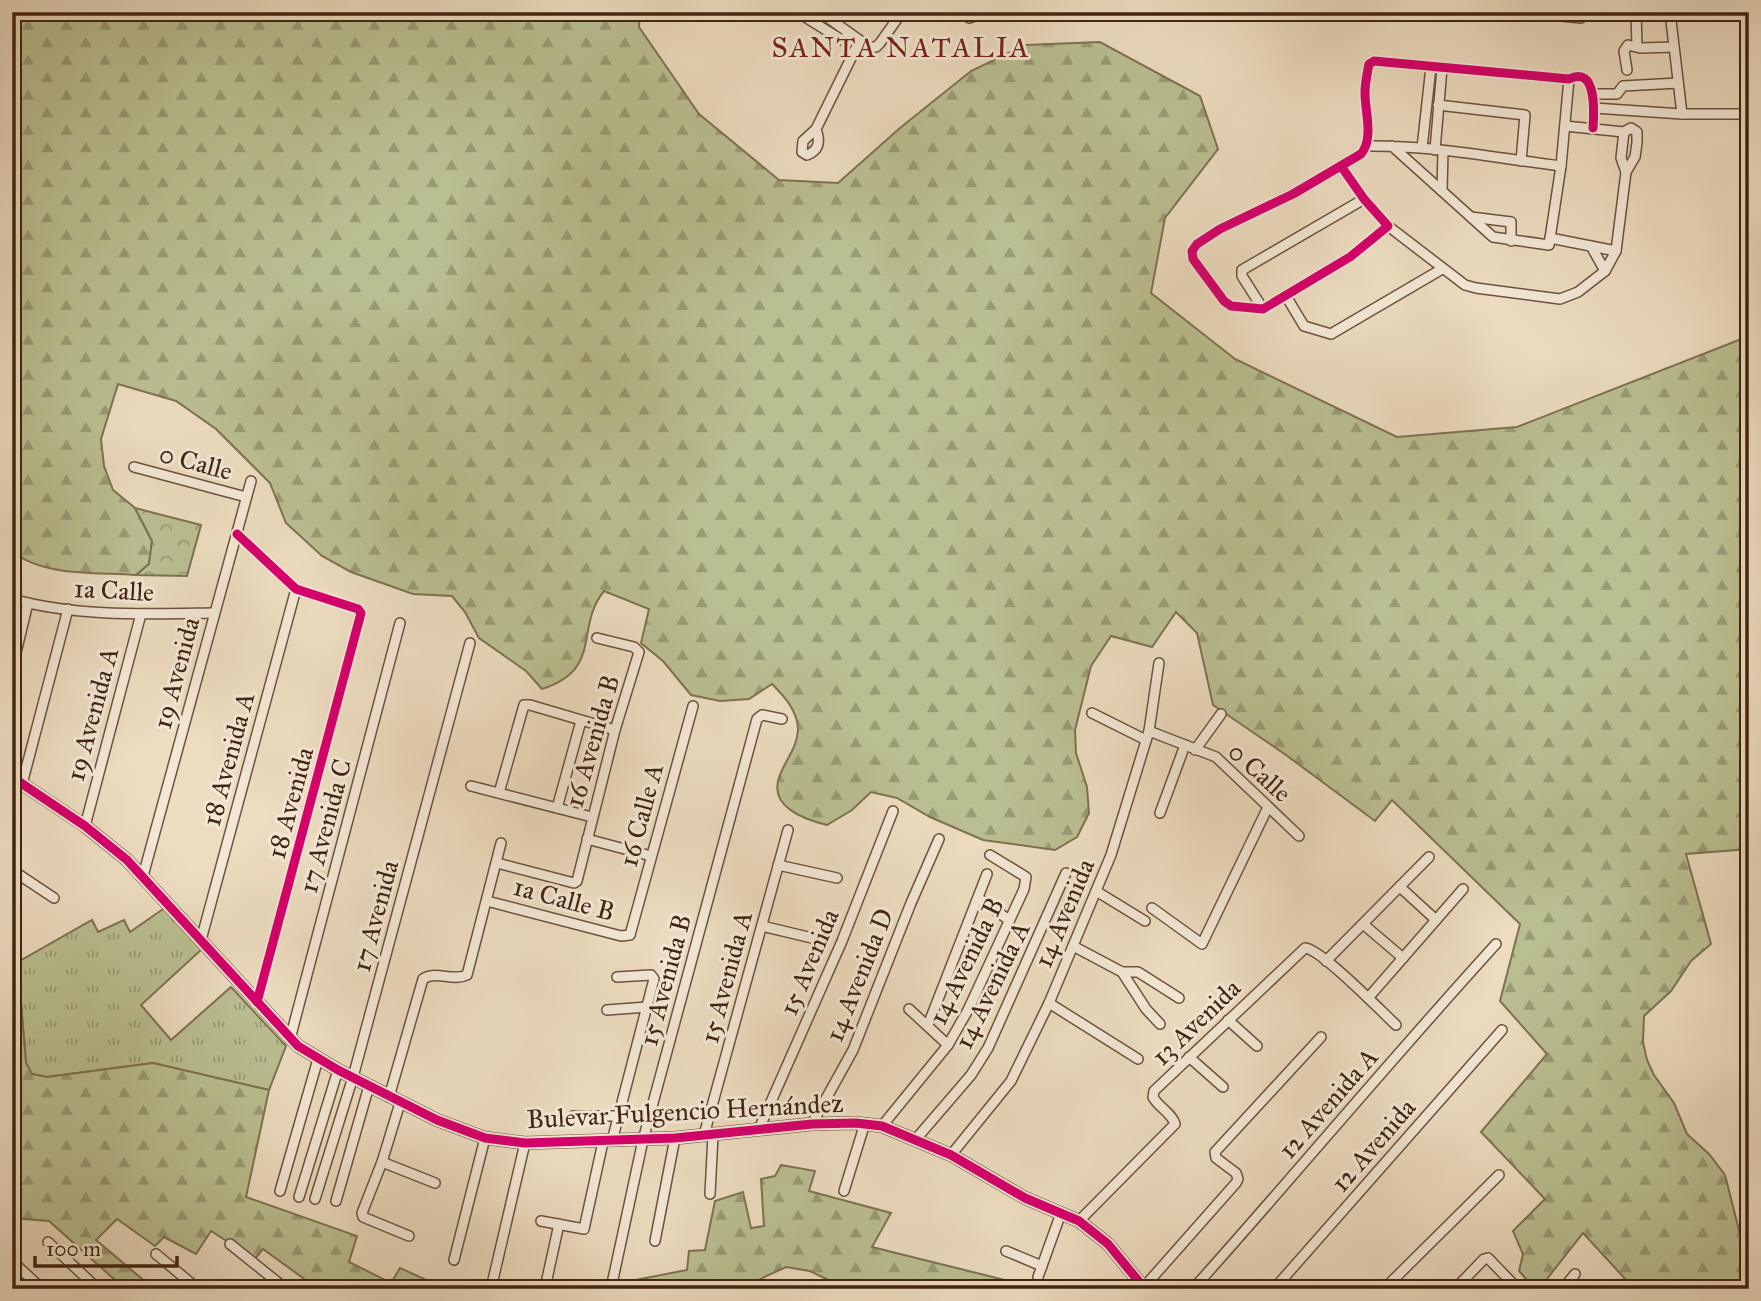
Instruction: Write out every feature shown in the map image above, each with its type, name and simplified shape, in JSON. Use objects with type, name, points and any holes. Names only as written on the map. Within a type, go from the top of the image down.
[{"type":"street","points":[[712,12],[728,15],[736,12]]},
{"type":"street","points":[[797,12],[842,40],[850,35]]},
{"type":"street","points":[[820,12],[869,47],[876,47],[902,12]]},
{"type":"street","points":[[962,12],[970,18],[987,12]]},
{"type":"street","points":[[1521,12],[1571,14],[1581,18],[1588,12]]},
{"type":"street","points":[[1636,12],[1637,46]]},
{"type":"street","points":[[1670,12],[1682,114]]},
{"type":"street","points":[[816,129],[859,42]]},
{"type":"street","points":[[1627,70],[1624,51],[1628,45],[1674,47]]},
{"type":"street","points":[[1388,226],[1350,257],[1263,309],[1231,306],[1224,301],[1193,258],[1192,251],[1197,244],[1220,229],[1293,194],[1361,155],[1368,134],[1365,90],[1369,64],[1374,61],[1569,79],[1574,76],[1586,80],[1592,94],[1593,128]]},
{"type":"street","points":[[1422,149],[1431,67]]},
{"type":"street","points":[[1442,68],[1438,105],[1442,191]]},
{"type":"street","points":[[1392,146],[1495,239],[1548,246],[1561,166],[1569,79]]},
{"type":"street","points":[[1618,108],[1617,93],[1623,86],[1678,83]]},
{"type":"street","points":[[1592,94],[1617,93]]},
{"type":"street","points":[[1438,105],[1525,115],[1521,161]]},
{"type":"street","points":[[1594,108],[1682,114],[1749,114]]},
{"type":"street","points":[[1341,166],[1364,199],[1388,226],[1465,285],[1560,299],[1578,292],[1605,271],[1616,251],[1626,172],[1635,157],[1637,136],[1637,132],[1631,128],[1624,132],[1565,126]]},
{"type":"street","points":[[1624,132],[1621,158],[1626,172]]},
{"type":"street","points":[[1366,146],[1422,149],[1561,166]]},
{"type":"street","points":[[1263,309],[1242,276],[1242,270],[1364,199]]},
{"type":"street","points":[[1470,217],[1511,222],[1511,241]]},
{"type":"street","points":[[1550,238],[1616,251]]},
{"type":"street","points":[[1591,246],[1605,271]]},
{"type":"street","points":[[1286,296],[1304,326],[1334,333],[1442,269]]},
{"type":"street","name":"0 Calle","points":[[134,467],[246,497]]},
{"type":"street","name":"19 Avenida","points":[[143,876],[251,481]]},
{"type":"street","points":[[237,534],[296,589]]},
{"type":"street","name":"18 Avenida","points":[[257,1002],[361,613],[358,609],[296,589]]},
{"type":"street","name":"18 Avenida A","points":[[201,940],[296,589]]},
{"type":"street","name":"1a Calle","points":[[12,599],[68,609],[141,614],[214,613]]},
{"type":"street","points":[[12,668],[28,603]]},
{"type":"street","points":[[17,780],[68,609]]},
{"type":"street","name":"19 Avenida A","points":[[85,826],[141,614]]},
{"type":"street","name":"17 Avenida C","points":[[290,1039],[400,623]]},
{"type":"street","name":"16 Avenida B","points":[[497,863],[573,883],[577,881],[615,730],[639,652],[634,647],[597,638]]},
{"type":"street","name":"17 Avenida","points":[[315,1199],[353,1077],[470,643]]},
{"type":"street","name":"14 Avenida","points":[[951,1155],[1011,1081],[1049,1003],[1111,855],[1148,736],[1159,663]]},
{"type":"street","points":[[499,793],[523,707],[530,705],[615,730]]},
{"type":"street","name":"16 Calle A","points":[[630,935],[693,706]]},
{"type":"street","name":"0 Calle","points":[[1092,713],[1148,736],[1216,757],[1299,836]]},
{"type":"street","points":[[1195,750],[1222,714]]},
{"type":"street","name":"15 Avenida B","points":[[613,1279],[643,1140],[757,719],[762,715],[782,719]]},
{"type":"street","points":[[557,808],[581,721]]},
{"type":"street","points":[[1160,813],[1185,746]]},
{"type":"street","name":"Bulevar Fulgencio Hernández","points":[[17,780],[119,852],[290,1039],[318,1059],[400,1103],[485,1138],[525,1143],[675,1138],[812,1124],[865,1123],[882,1126],[951,1155],[1025,1198],[1079,1221],[1108,1244],[1145,1288]]},
{"type":"street","points":[[471,786],[592,817]]},
{"type":"street","points":[[1152,908],[1202,944],[1268,807]]},
{"type":"street","name":"15 Avenida","points":[[759,1129],[842,941],[893,811]]},
{"type":"street","name":"15 Avenida A","points":[[709,1135],[788,830]]},
{"type":"street","points":[[587,839],[652,856]]},
{"type":"street","name":"14 Avenida D","points":[[812,1124],[853,1050],[939,839]]},
{"type":"street","points":[[389,1097],[423,979],[429,975],[461,978],[467,975],[501,843]]},
{"type":"street","name":"14 Avenida B","points":[[882,1126],[948,1045],[968,1010],[1024,889],[1026,877],[990,855]]},
{"type":"street","points":[[1396,1026],[1326,961],[1429,857]]},
{"type":"street","points":[[778,864],[837,878]]},
{"type":"street","points":[[12,870],[54,898]]},
{"type":"street","name":"14 Avenida A","points":[[916,1139],[971,1074],[988,1048],[1066,873]]},
{"type":"street","points":[[928,1025],[987,874]]},
{"type":"street","points":[[1400,887],[1436,920]]},
{"type":"street","points":[[1368,998],[1463,889]]},
{"type":"street","points":[[1096,891],[1145,921]]},
{"type":"street","points":[[978,898],[1009,920]]},
{"type":"street","name":"1a Calle B","points":[[487,901],[621,936],[630,935]]},
{"type":"street","points":[[1363,924],[1403,958]]},
{"type":"street","points":[[762,926],[812,938]]},
{"type":"street","name":"12 Avenida A","points":[[1193,1289],[1414,1034],[1496,944]]},
{"type":"street","points":[[1073,946],[1122,972],[1138,972],[1179,998]]},
{"type":"street","name":"13 Avenida","points":[[1079,1221],[1172,1128],[1174,1119],[1156,1102],[1154,1091],[1305,948],[1310,948],[1326,961]]},
{"type":"street","points":[[1122,972],[1146,1009],[1160,1024]]},
{"type":"street","points":[[541,1221],[584,1229],[607,1142],[618,1116],[654,979],[651,975],[617,977]]},
{"type":"street","points":[[1049,1003],[1138,1059]]},
{"type":"street","points":[[607,1010],[647,1007]]},
{"type":"street","points":[[909,1009],[948,1045]]},
{"type":"street","points":[[1228,1020],[1257,1046]]},
{"type":"street","name":"12 Avenida","points":[[1274,1289],[1502,1030]]},
{"type":"street","points":[[1145,1288],[1236,1184],[1236,1172],[1216,1158],[1215,1152],[1321,1037]]},
{"type":"street","points":[[1189,1057],[1223,1087]]},
{"type":"street","points":[[280,1191],[318,1059]]},
{"type":"street","points":[[299,1198],[338,1070]]},
{"type":"street","points":[[336,1201],[369,1086]]},
{"type":"street","points":[[400,1103],[382,1163],[362,1213],[363,1217],[409,1236]]},
{"type":"street","points":[[573,1116],[618,1116]]},
{"type":"street","points":[[844,1191],[865,1123]]},
{"type":"street","points":[[709,1135],[710,1194]]},
{"type":"street","points":[[454,1260],[485,1138]]},
{"type":"street","points":[[655,1241],[675,1138]]},
{"type":"street","points":[[493,1280],[525,1143]]},
{"type":"street","points":[[382,1163],[435,1183]]},
{"type":"street","points":[[1384,1289],[1499,1175]]},
{"type":"street","points":[[1038,1277],[1061,1213]]},
{"type":"street","points":[[545,1288],[559,1224]]},
{"type":"street","points":[[48,1242],[97,1289]]},
{"type":"street","points":[[230,1244],[286,1289]]},
{"type":"street","points":[[1006,1251],[1042,1266]]},
{"type":"street","points":[[156,1254],[198,1289]]},
{"type":"street","points":[[1455,1289],[1484,1259],[1492,1261],[1518,1289]]},
{"type":"street","points":[[12,1261],[42,1289]]},
{"type":"street","points":[[1563,1289],[1575,1274]]},
{"type":"green space","points":[[12,12],[640,12],[639,27],[699,114],[779,180],[838,183],[900,128],[971,71],[1025,45],[1100,42],[1200,96],[1218,149],[1165,218],[1151,293],[1235,359],[1397,437],[1517,427],[1749,336],[1749,849],[1686,854],[1711,944],[1691,961],[1671,991],[1644,1016],[1643,1042],[1654,1075],[1674,1103],[1687,1134],[1709,1154],[1725,1175],[1744,1250],[1748,1278],[1740,1289],[1625,1289],[1629,1283],[1583,1233],[1539,1289],[1535,1289],[1519,1271],[1523,1254],[1513,1231],[1545,1199],[1481,1132],[1547,1054],[1500,1001],[1520,924],[1392,800],[1375,821],[1213,705],[1197,633],[1176,612],[1152,647],[1111,636],[1091,666],[1075,730],[1076,753],[1087,787],[1089,813],[1077,837],[1055,850],[983,840],[930,817],[897,798],[871,792],[852,810],[827,825],[798,815],[783,803],[777,786],[798,730],[790,704],[772,684],[749,699],[720,701],[691,695],[663,661],[641,643],[649,609],[604,591],[590,619],[581,659],[574,670],[561,681],[542,689],[526,671],[479,638],[465,612],[452,596],[413,594],[351,572],[322,556],[286,523],[270,483],[216,429],[176,401],[118,384],[101,439],[104,466],[113,490],[135,508],[152,541],[149,564],[136,575],[71,572],[39,565],[12,551]]},
{"type":"green space","points":[[135,508],[201,525],[187,576],[136,575],[149,564],[152,541]]},
{"type":"green space","points":[[166,907],[202,949],[141,1005],[171,1040],[231,987],[286,1046],[269,1090],[153,1063],[47,1077],[31,1074],[26,1063],[20,991],[12,983],[12,959],[23,959],[92,920],[98,932],[124,920],[130,932]]},
{"type":"green space","points":[[12,983],[20,991],[26,1063],[32,1074],[47,1077],[153,1063],[269,1090],[246,1197],[357,1236],[349,1262],[391,1283],[400,1268],[446,1289],[318,1289],[263,1249],[255,1259],[211,1231],[196,1254],[164,1237],[155,1246],[117,1219],[96,1240],[154,1289],[125,1289],[49,1221],[12,1218]]},
{"type":"green space","points":[[781,1165],[815,1171],[809,1191],[891,1213],[872,1247],[1033,1287],[1079,1285],[1092,1289],[847,1289],[810,1271],[786,1267],[756,1281],[746,1289],[589,1289],[687,1270],[689,1251],[705,1250],[715,1201],[743,1192],[751,1228],[764,1226],[761,1179],[775,1176]]},
{"type":"cycle path","points":[[1341,166],[1364,199],[1388,226],[1350,257],[1263,309],[1231,306],[1224,301],[1193,259],[1192,251],[1197,244],[1220,229],[1293,194],[1361,154],[1368,133],[1366,82],[1369,64],[1374,61],[1569,79],[1578,76],[1585,78],[1592,92],[1593,128]]},
{"type":"cycle path","points":[[237,534],[296,589],[358,609],[361,613],[257,1002]]},
{"type":"cycle path","points":[[12,777],[85,826],[127,860],[298,1046],[338,1070],[437,1120],[485,1138],[525,1143],[675,1138],[812,1124],[856,1123],[882,1126],[951,1155],[1025,1198],[1079,1221],[1108,1244],[1145,1289]]},
{"type":"district","name":"SANTA NATALIA","points":[[901,47]]}]
